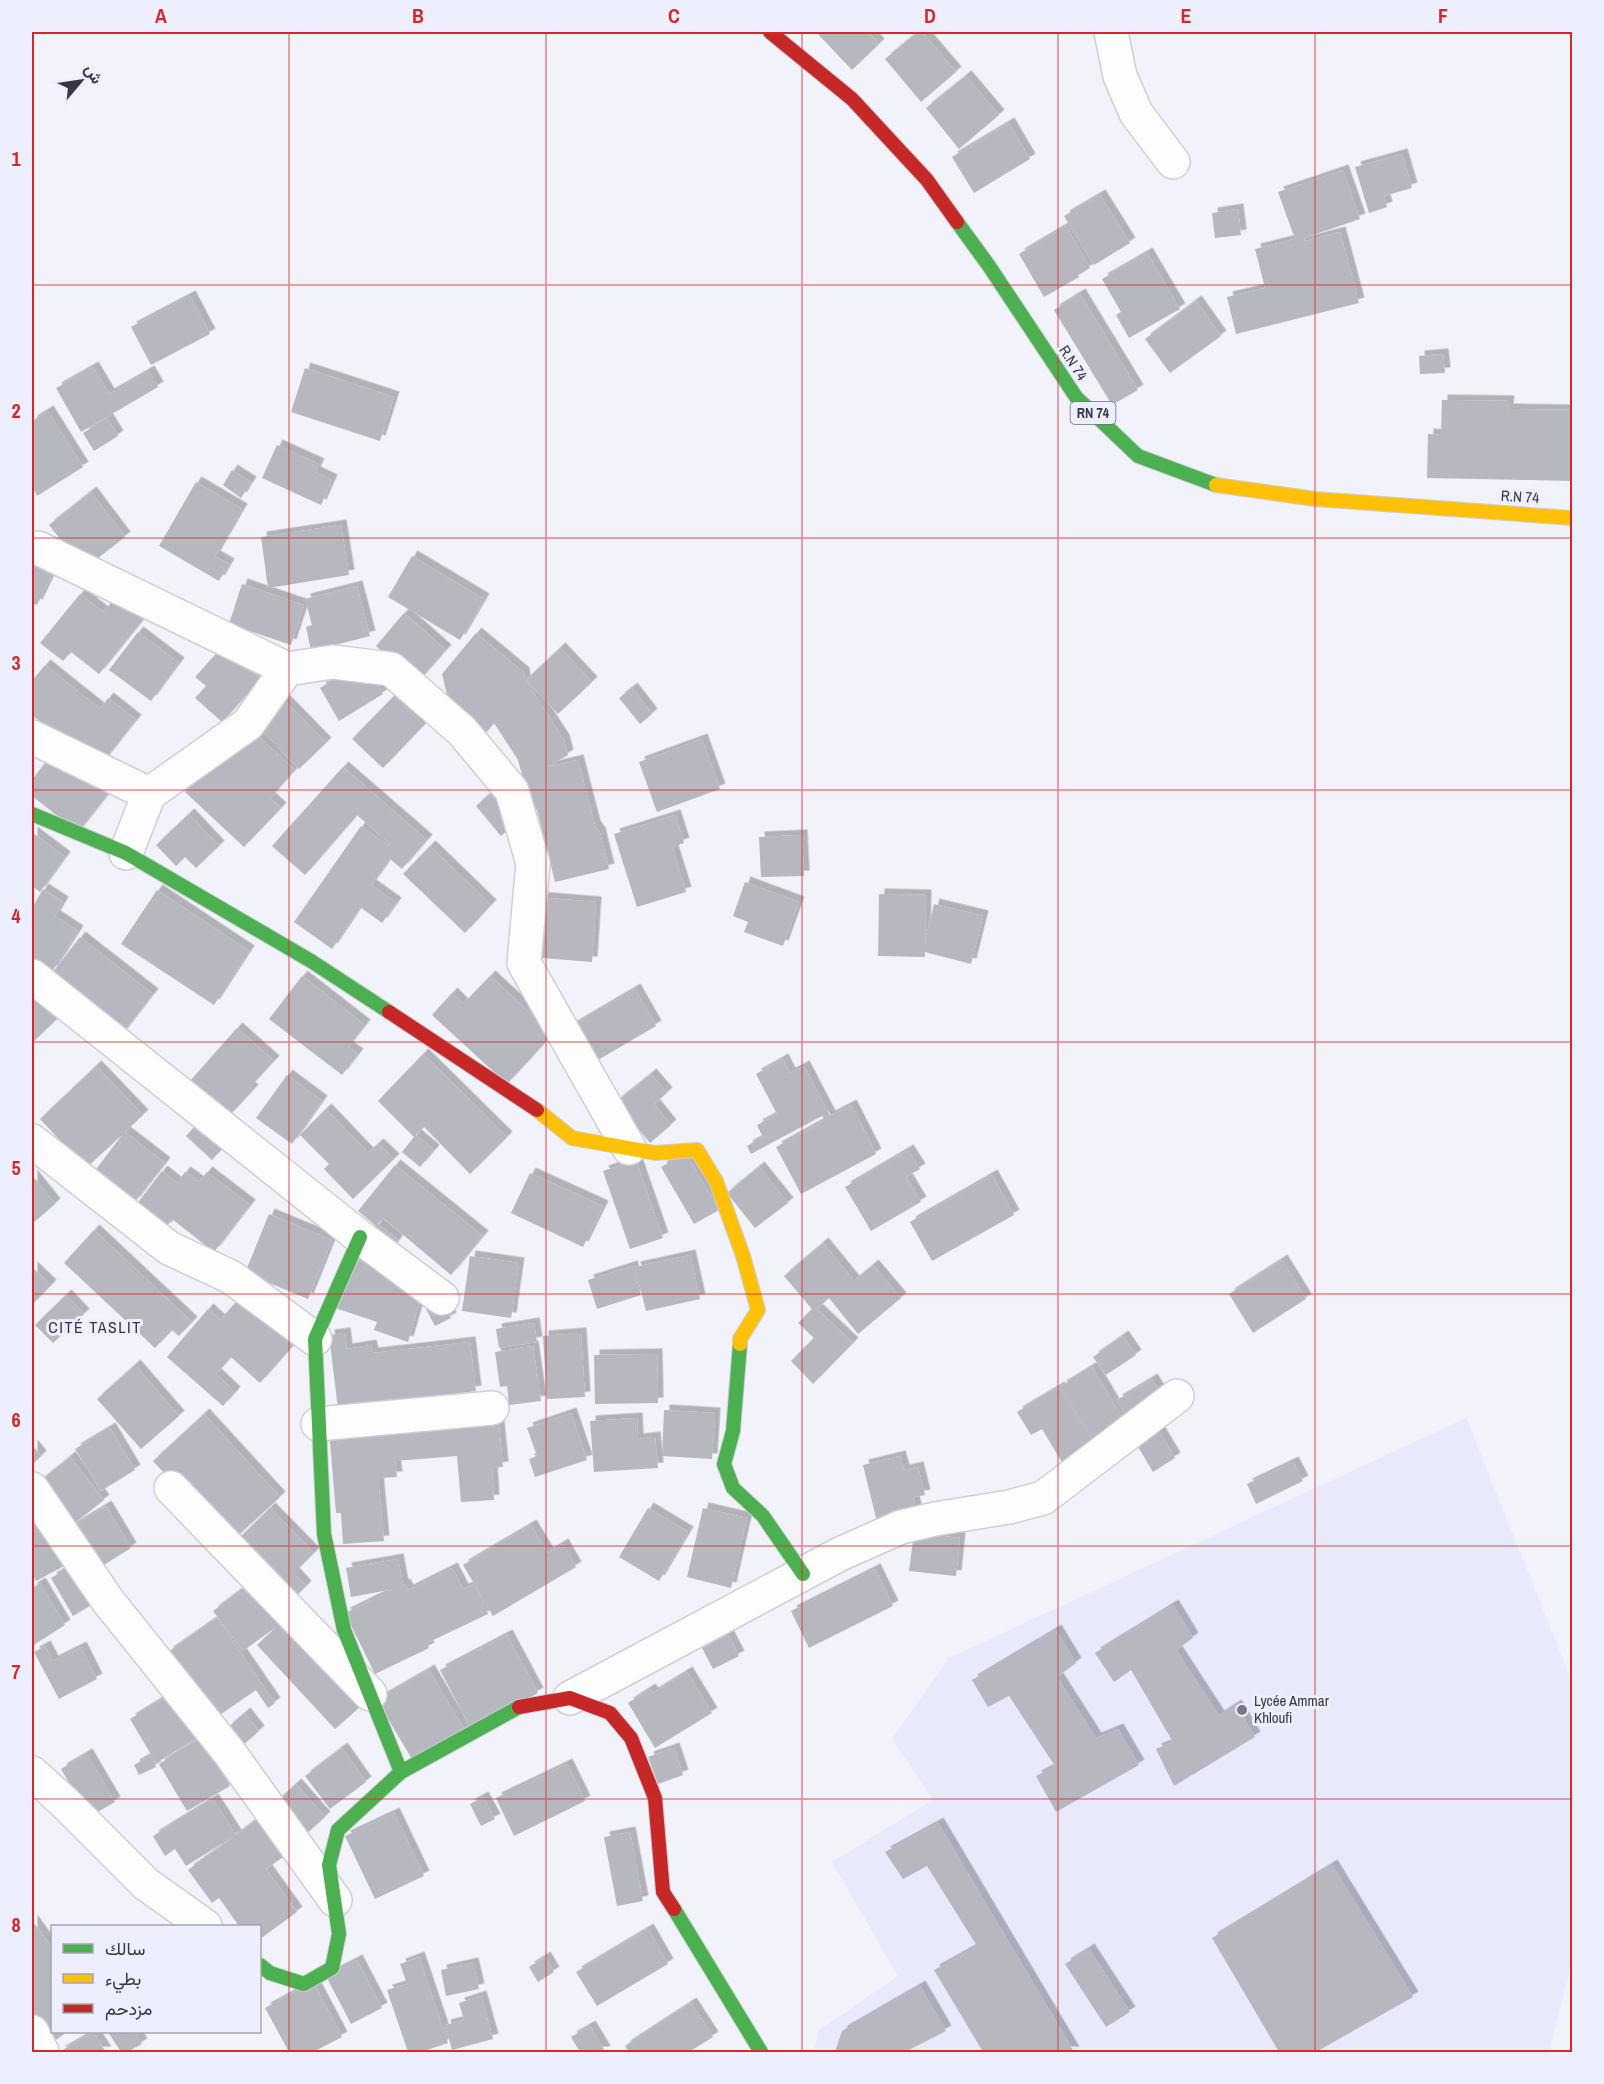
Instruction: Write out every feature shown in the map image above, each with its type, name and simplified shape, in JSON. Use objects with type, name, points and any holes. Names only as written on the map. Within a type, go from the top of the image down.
[{"type":"street","name":"R.N 74","points":[[770,32],[852,99],[927,180],[989,266],[1076,398],[1138,456],[1215,485],[1315,499],[1572,518]]},
{"type":"street","points":[[1111,32],[1120,76],[1136,113],[1173,162]]},
{"type":"street","points":[[38,548],[287,669],[333,662],[391,669],[462,731],[512,791],[533,863],[524,963],[629,1149]]},
{"type":"street","points":[[126,853],[149,794],[248,724],[287,669]]},
{"type":"street","points":[[32,737],[149,794]]},
{"type":"street","points":[[32,814],[126,853],[310,961],[534,1108],[572,1138],[655,1153],[697,1150],[716,1181],[743,1256],[758,1310],[741,1339],[733,1431],[724,1464],[733,1488],[763,1516],[803,1574]]},
{"type":"street","points":[[32,976],[360,1237],[441,1298]]},
{"type":"street","points":[[32,1141],[169,1248],[231,1278],[315,1339]]},
{"type":"street","points":[[360,1237],[315,1339],[324,1534],[344,1630],[401,1772]]},
{"type":"street","points":[[261,1966],[270,1972],[304,1984],[332,1968],[339,1934],[329,1865],[338,1830],[401,1772],[516,1707],[570,1698],[840,1554],[902,1527],[935,1518],[1009,1507],[1043,1498],[1177,1396]]},
{"type":"street","points":[[318,1424],[492,1408]]},
{"type":"street","points":[[171,1488],[370,1695]]},
{"type":"street","points":[[32,1489],[108,1601],[229,1752],[335,1900]]},
{"type":"street","points":[[570,1698],[610,1713],[632,1738],[655,1798],[663,1892],[761,2052]]},
{"type":"street","points":[[32,1773],[146,1884],[204,1925]]},
{"type":"street","points":[[32,2032],[42,2052]]},
{"type":"shaded area","name":"Lycée Ammar Khloufi","points":[[1466,1418],[1572,1681],[1572,1939],[1569,1973],[1549,2052],[814,2052],[819,2030],[898,1976],[832,1862],[933,1800],[892,1739],[949,1658]]},
{"type":"building","points":[[816,32],[868,32],[879,44],[852,70]]},
{"type":"building","points":[[918,32],[922,32],[956,72],[921,102],[885,59]]},
{"type":"building","points":[[966,76],[999,115],[959,149],[926,108]]},
{"type":"building","points":[[1009,123],[1030,159],[974,193],[952,157]]},
{"type":"building","points":[[1402,154],[1412,188],[1384,196],[1387,207],[1369,213],[1355,167]]},
{"type":"building","points":[[1343,170],[1360,219],[1304,238],[1305,241],[1340,232],[1359,303],[1236,334],[1227,297],[1265,288],[1255,249],[1295,239],[1278,192]]},
{"type":"building","points":[[1100,195],[1130,243],[1094,265],[1064,216]]},
{"type":"building","points":[[1238,209],[1241,235],[1215,238],[1212,213]]},
{"type":"building","points":[[1066,226],[1090,268],[1044,297],[1019,254]]},
{"type":"building","points":[[1147,253],[1180,309],[1129,338],[1116,315],[1121,312],[1102,279]]},
{"type":"building","points":[[1080,294],[1138,390],[1112,405],[1054,310]]},
{"type":"building","points":[[190,296],[210,334],[151,365],[131,327]]},
{"type":"building","points":[[1196,301],[1221,336],[1170,373],[1145,339]]},
{"type":"building","points":[[1443,354],[1445,373],[1420,374],[1419,356]]},
{"type":"building","points":[[93,367],[109,394],[149,371],[158,387],[81,432],[56,388]]},
{"type":"building","points":[[305,368],[394,397],[380,441],[291,412]]},
{"type":"building","points":[[1442,400],[1509,401],[1508,409],[1572,410],[1572,481],[1427,478],[1428,434],[1441,435]]},
{"type":"building","points":[[48,411],[83,467],[37,496],[32,486],[32,421]]},
{"type":"building","points":[[107,418],[118,436],[94,451],[83,433]]},
{"type":"building","points":[[277,445],[319,464],[315,472],[332,480],[321,505],[262,478]]},
{"type":"building","points":[[232,470],[251,482],[241,498],[223,485]]},
{"type":"building","points":[[196,482],[242,509],[215,556],[229,564],[219,581],[159,546]]},
{"type":"building","points":[[91,492],[125,537],[84,569],[49,525]]},
{"type":"building","points":[[341,525],[349,575],[268,588],[261,537]]},
{"type":"building","points":[[412,556],[484,599],[460,640],[388,597]]},
{"type":"building","points":[[32,563],[53,572],[37,605],[32,603]]},
{"type":"building","points":[[242,584],[304,605],[291,645],[229,624]]},
{"type":"building","points":[[357,586],[370,636],[311,651],[306,627],[312,625],[305,599]]},
{"type":"building","points":[[80,594],[103,612],[118,595],[145,617],[99,674],[71,652],[63,661],[40,643]]},
{"type":"building","points":[[404,613],[446,650],[417,683],[376,646]]},
{"type":"building","points":[[138,632],[179,663],[151,701],[109,670]]},
{"type":"building","points":[[476,633],[524,673],[525,679],[564,740],[568,755],[548,767],[578,760],[609,869],[555,882],[537,810],[527,794],[518,760],[494,723],[479,740],[438,706],[447,695],[442,674]]},
{"type":"building","points":[[223,646],[261,679],[222,722],[195,698],[206,686],[195,677]]},
{"type":"building","points":[[560,648],[592,682],[558,714],[526,680]]},
{"type":"building","points":[[45,665],[100,709],[108,698],[136,720],[98,768],[32,715],[32,681]]},
{"type":"building","points":[[346,672],[354,685],[371,675],[383,694],[339,721],[320,688]]},
{"type":"building","points":[[632,688],[652,714],[640,724],[619,698]]},
{"type":"building","points":[[280,696],[326,743],[299,769],[253,721]]},
{"type":"building","points":[[394,696],[424,725],[383,768],[352,739]]},
{"type":"building","points":[[247,726],[295,770],[270,798],[281,808],[244,847],[185,792]]},
{"type":"building","points":[[702,739],[720,789],[657,812],[639,762]]},
{"type":"building","points":[[53,752],[108,794],[78,832],[32,796],[32,780]]},
{"type":"building","points":[[343,767],[427,840],[402,869],[390,859],[371,885],[396,903],[382,923],[360,907],[332,949],[294,922],[361,826],[389,846],[390,844],[357,815],[305,875],[272,846]]},
{"type":"building","points":[[492,792],[517,822],[501,836],[476,806]]},
{"type":"building","points":[[189,814],[219,846],[196,868],[185,857],[176,866],[156,845]]},
{"type":"building","points":[[675,815],[684,843],[672,847],[686,892],[637,907],[614,834]]},
{"type":"building","points":[[32,832],[65,857],[40,892],[32,886]]},
{"type":"building","points":[[802,835],[804,876],[761,877],[759,837]]},
{"type":"building","points":[[430,846],[491,905],[465,933],[403,874]]},
{"type":"building","points":[[745,882],[799,902],[783,946],[744,932],[748,922],[733,916]]},
{"type":"building","points":[[43,889],[63,902],[55,916],[78,931],[52,972],[32,960],[32,908]]},
{"type":"building","points":[[157,890],[249,951],[214,1005],[121,944]]},
{"type":"building","points":[[879,894],[926,895],[925,941],[934,904],[983,916],[971,964],[925,952],[925,957],[878,956]]},
{"type":"building","points":[[535,897],[596,902],[592,962],[530,957]]},
{"type":"building","points":[[80,937],[153,994],[122,1034],[49,977]]},
{"type":"building","points":[[302,976],[365,1025],[348,1047],[358,1054],[342,1075],[269,1019]]},
{"type":"building","points":[[490,976],[553,1034],[507,1084],[432,1015],[452,993],[463,1004]]},
{"type":"building","points":[[635,989],[656,1026],[598,1060],[567,1029]]},
{"type":"building","points":[[32,992],[57,1019],[33,1042],[32,1041]]},
{"type":"building","points":[[237,1028],[274,1061],[250,1087],[253,1090],[229,1116],[190,1081]]},
{"type":"building","points":[[423,1054],[507,1137],[470,1174],[424,1127],[416,1135],[434,1150],[420,1167],[402,1152],[414,1137],[378,1101]]},
{"type":"building","points":[[783,1059],[790,1073],[804,1066],[830,1116],[851,1105],[876,1154],[801,1194],[776,1147],[825,1120],[822,1116],[751,1154],[747,1146],[763,1137],[757,1125],[777,1114],[756,1074]]},
{"type":"building","points":[[96,1066],[143,1115],[125,1132],[165,1163],[134,1203],[94,1172],[122,1135],[86,1168],[40,1119]]},
{"type":"building","points":[[651,1074],[667,1093],[654,1104],[671,1125],[650,1143],[616,1102]]},
{"type":"building","points":[[287,1075],[322,1101],[292,1144],[256,1118]]},
{"type":"building","points":[[326,1109],[368,1153],[378,1144],[394,1159],[353,1199],[324,1169],[329,1164],[300,1135]]},
{"type":"building","points":[[204,1116],[231,1139],[212,1160],[186,1136]]},
{"type":"building","points":[[908,1150],[920,1169],[906,1177],[921,1202],[871,1231],[845,1187]]},
{"type":"building","points":[[686,1153],[719,1210],[694,1224],[661,1167]]},
{"type":"building","points":[[636,1160],[663,1238],[630,1249],[603,1171]]},
{"type":"building","points":[[395,1165],[483,1236],[451,1275],[383,1218],[378,1224],[398,1240],[389,1252],[368,1237],[376,1226],[358,1211]]},
{"type":"building","points":[[759,1167],[788,1203],[755,1228],[727,1193]]},
{"type":"building","points":[[162,1171],[177,1183],[185,1172],[199,1182],[207,1172],[250,1205],[214,1252],[172,1219],[166,1228],[136,1205]]},
{"type":"building","points":[[530,1173],[603,1206],[583,1247],[511,1213]]},
{"type":"building","points":[[32,1175],[55,1204],[32,1224]]},
{"type":"building","points":[[992,1175],[1014,1215],[932,1261],[910,1222]]},
{"type":"building","points":[[269,1214],[332,1240],[308,1299],[245,1273]]},
{"type":"building","points":[[94,1230],[192,1322],[179,1336],[172,1330],[155,1348],[64,1263]]},
{"type":"building","points":[[823,1243],[854,1281],[873,1265],[901,1298],[858,1334],[829,1298],[817,1309],[853,1343],[813,1384],[791,1361],[814,1338],[798,1323],[812,1309],[784,1276]]},
{"type":"building","points":[[690,1255],[700,1299],[646,1311],[635,1267]]},
{"type":"building","points":[[470,1256],[519,1263],[511,1318],[462,1311]]},
{"type":"building","points":[[356,1259],[423,1290],[408,1342],[374,1330],[377,1322],[335,1308]]},
{"type":"building","points":[[1282,1260],[1306,1299],[1253,1333],[1229,1294]]},
{"type":"building","points":[[632,1266],[641,1295],[597,1309],[588,1280]]},
{"type":"building","points":[[32,1267],[51,1285],[32,1305]]},
{"type":"building","points":[[243,1294],[297,1341],[260,1383],[231,1357],[216,1374],[235,1392],[223,1406],[167,1357],[208,1309],[220,1320]]},
{"type":"building","points":[[66,1295],[84,1314],[53,1343],[35,1325]]},
{"type":"building","points":[[441,1301],[451,1318],[435,1326],[426,1309]]},
{"type":"building","points":[[534,1323],[537,1342],[499,1348],[496,1329]]},
{"type":"building","points":[[345,1333],[347,1349],[371,1345],[373,1353],[470,1342],[476,1391],[338,1409],[329,1335]]},
{"type":"building","points":[[581,1333],[585,1397],[547,1399],[543,1336]]},
{"type":"building","points":[[1123,1336],[1136,1355],[1106,1375],[1093,1357]]},
{"type":"building","points":[[533,1346],[541,1401],[509,1405],[507,1386],[500,1387],[495,1352]]},
{"type":"building","points":[[657,1354],[658,1403],[595,1404],[594,1355]]},
{"type":"building","points":[[135,1365],[179,1416],[141,1449],[97,1399]]},
{"type":"building","points":[[1092,1367],[1129,1429],[1098,1448],[1061,1386]]},
{"type":"building","points":[[1152,1379],[1166,1402],[1130,1423],[1117,1400]]},
{"type":"building","points":[[1059,1387],[1095,1446],[1063,1464],[1042,1429],[1031,1435],[1017,1412]]},
{"type":"building","points":[[664,1410],[715,1413],[712,1459],[662,1456]]},
{"type":"building","points":[[571,1413],[587,1460],[535,1477],[529,1459],[537,1456],[527,1428]]},
{"type":"building","points":[[204,1414],[280,1497],[229,1544],[153,1461]]},
{"type":"building","points":[[498,1416],[503,1467],[492,1468],[494,1500],[461,1502],[457,1456],[395,1461],[397,1477],[378,1478],[384,1541],[343,1544],[341,1513],[336,1513],[329,1430]]},
{"type":"building","points":[[637,1418],[638,1439],[655,1437],[658,1468],[594,1472],[590,1421]]},
{"type":"building","points":[[110,1428],[135,1470],[101,1491],[75,1449]]},
{"type":"building","points":[[1159,1431],[1175,1458],[1153,1472],[1137,1445]]},
{"type":"building","points":[[32,1445],[41,1456],[32,1465]]},
{"type":"building","points":[[900,1456],[904,1470],[918,1467],[925,1495],[913,1497],[919,1520],[879,1530],[863,1465]]},
{"type":"building","points":[[70,1457],[104,1500],[66,1530],[33,1487]]},
{"type":"building","points":[[1293,1462],[1303,1481],[1256,1504],[1247,1484]]},
{"type":"building","points":[[32,1505],[66,1565],[36,1581],[32,1572]]},
{"type":"building","points":[[106,1506],[131,1548],[94,1571],[68,1529]]},
{"type":"building","points":[[270,1508],[314,1553],[294,1573],[306,1586],[293,1599],[236,1541]]},
{"type":"building","points":[[648,1508],[688,1532],[659,1581],[619,1557]]},
{"type":"building","points":[[703,1508],[747,1518],[731,1588],[687,1577]]},
{"type":"building","points":[[531,1525],[548,1553],[563,1544],[576,1567],[493,1616],[463,1565]]},
{"type":"building","points":[[914,1533],[960,1538],[956,1576],[909,1571]]},
{"type":"building","points":[[398,1559],[403,1585],[405,1584],[408,1590],[452,1568],[463,1589],[474,1584],[488,1614],[427,1643],[429,1648],[375,1674],[345,1613],[394,1589],[351,1597],[346,1568]]},
{"type":"building","points":[[73,1565],[95,1603],[73,1616],[51,1578]]},
{"type":"building","points":[[875,1569],[893,1606],[809,1648],[791,1611]]},
{"type":"building","points":[[40,1583],[65,1625],[32,1646],[32,1588]]},
{"type":"building","points":[[249,1584],[279,1625],[243,1651],[213,1611]]},
{"type":"building","points":[[1173,1605],[1193,1638],[1176,1650],[1219,1716],[1236,1705],[1255,1737],[1174,1786],[1156,1749],[1173,1742],[1131,1670],[1114,1682],[1095,1653]]},
{"type":"building","points":[[217,1618],[275,1703],[268,1708],[256,1690],[214,1719],[168,1652]]},
{"type":"building","points":[[283,1621],[361,1706],[335,1729],[257,1645]]},
{"type":"building","points":[[1056,1630],[1076,1663],[1057,1677],[1096,1738],[1118,1729],[1139,1765],[1056,1812],[1036,1776],[1055,1766],[1009,1696],[988,1707],[972,1680]]},
{"type":"building","points":[[507,1635],[538,1693],[471,1729],[440,1670]]},
{"type":"building","points":[[728,1635],[739,1656],[713,1669],[702,1648]]},
{"type":"building","points":[[45,1646],[53,1661],[81,1647],[97,1679],[59,1699],[34,1652]]},
{"type":"building","points":[[429,1670],[465,1731],[413,1761],[377,1700]]},
{"type":"building","points":[[687,1672],[712,1713],[655,1748],[628,1703],[650,1689],[653,1693]]},
{"type":"building","points":[[169,1695],[196,1739],[156,1763],[130,1719]]},
{"type":"building","points":[[245,1713],[259,1731],[242,1746],[227,1728]]},
{"type":"building","points":[[201,1738],[230,1786],[187,1811],[159,1764]]},
{"type":"building","points":[[342,1748],[366,1782],[330,1809],[305,1776]]},
{"type":"building","points":[[674,1748],[683,1775],[658,1784],[648,1757]]},
{"type":"building","points":[[87,1754],[115,1802],[89,1817],[61,1769]]},
{"type":"building","points":[[150,1756],[156,1767],[139,1775],[134,1765]]},
{"type":"building","points":[[567,1764],[585,1801],[514,1836],[496,1798]]},
{"type":"building","points":[[296,1784],[325,1817],[304,1836],[275,1803]]},
{"type":"building","points":[[483,1797],[495,1819],[481,1826],[470,1804]]},
{"type":"building","points":[[213,1799],[236,1835],[186,1866],[175,1849],[165,1856],[153,1836]]},
{"type":"building","points":[[394,1813],[424,1876],[375,1899],[345,1836]]},
{"type":"building","points":[[262,1816],[289,1853],[266,1869],[297,1912],[261,1938],[261,1925],[238,1925],[219,1898],[212,1903],[188,1870]]},
{"type":"building","points":[[938,1823],[1074,2052],[983,2052],[934,1970],[977,1946],[927,1866],[903,1879],[885,1852]]},
{"type":"building","points":[[630,1832],[643,1901],[617,1906],[604,1837]]},
{"type":"building","points":[[1332,1865],[1413,1997],[1316,2052],[1279,2052],[1212,1938]]},
{"type":"building","points":[[32,1920],[51,1947],[51,2033],[66,2033],[53,2042],[32,2013]]},
{"type":"building","points":[[648,1929],[668,1964],[597,2006],[576,1972]]},
{"type":"building","points":[[1089,1949],[1130,2012],[1106,2027],[1065,1964]]},
{"type":"building","points":[[419,1957],[448,2043],[421,2052],[408,2052],[387,1990],[407,1984],[400,1964]]},
{"type":"building","points":[[545,1957],[554,1972],[538,1982],[529,1967]]},
{"type":"building","points":[[357,1960],[382,2008],[351,2024],[326,1976]]},
{"type":"building","points":[[473,1963],[479,1989],[446,1996],[441,1970]]},
{"type":"building","points":[[313,1982],[342,2037],[313,2052],[289,2052],[265,2008]]},
{"type":"building","points":[[920,1986],[946,2031],[905,2052],[835,2052],[842,2031]]},
{"type":"building","points":[[481,1996],[493,2039],[452,2050],[445,2025],[464,2020],[459,2003]]},
{"type":"building","points":[[691,2003],[713,2037],[689,2052],[629,2052],[625,2046]]},
{"type":"building","points":[[590,2026],[605,2051],[580,2052],[571,2037]]},
{"type":"building","points":[[94,2033],[106,2052],[59,2052]]},
{"type":"building","points":[[109,2033],[136,2033],[142,2044],[127,2052],[121,2052]]},
{"type":"traffic: fast","points":[[957,222],[1076,397],[1138,456],[1216,485]]},
{"type":"traffic: fast","points":[[32,814],[126,853],[311,961],[389,1012]]},
{"type":"traffic: fast","points":[[360,1237],[315,1339],[324,1534],[344,1630],[401,1772]]},
{"type":"traffic: fast","points":[[740,1344],[733,1431],[724,1464],[733,1488],[763,1516],[803,1574]]},
{"type":"traffic: fast","points":[[261,1966],[270,1973],[304,1984],[332,1968],[339,1934],[329,1865],[338,1830],[401,1772],[519,1707]]},
{"type":"traffic: fast","points":[[674,1909],[761,2052]]},
{"type":"traffic: slow","points":[[1216,485],[1315,499],[1572,518]]},
{"type":"traffic: slow","points":[[537,1110],[572,1138],[655,1153],[697,1150],[716,1181],[743,1256],[758,1310],[740,1339],[740,1344]]},
{"type":"traffic: jam","points":[[770,32],[852,99],[927,180],[957,222]]},
{"type":"traffic: jam","points":[[389,1012],[537,1110]]},
{"type":"traffic: jam","points":[[519,1707],[570,1698],[610,1713],[631,1738],[655,1798],[663,1892],[674,1909]]},
{"type":"place","name":"Lycée Ammar Khloufi","points":[[1242,1710]]},
{"type":"district","name":"CITÉ TASLIT","points":[[95,1327]]}]
